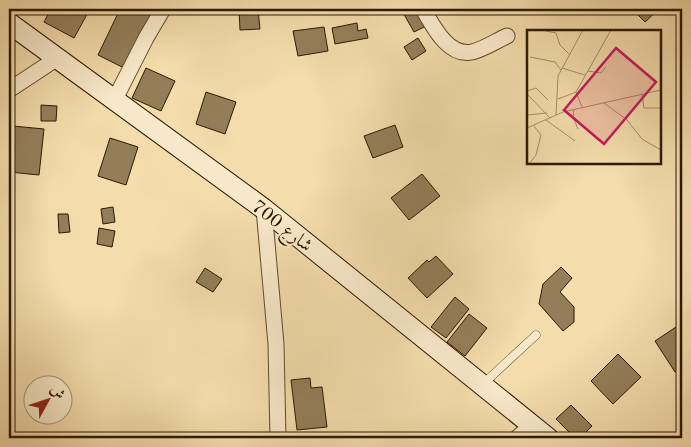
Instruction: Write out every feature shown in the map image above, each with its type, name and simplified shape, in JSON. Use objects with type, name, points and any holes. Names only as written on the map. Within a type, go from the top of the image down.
[{"type":"main road","name":"شارع 700","points":[[9,23],[114,102],[264,208],[482,386],[524,432],[548,438]]},
{"type":"street","points":[[114,102],[146,38],[163,9]]},
{"type":"street","points":[[423,9],[444,41],[462,53],[473,52],[507,36]]},
{"type":"street","points":[[9,90],[56,59]]},
{"type":"street","points":[[264,208],[276,344],[278,438]]},
{"type":"lane","points":[[482,386],[536,334]]},
{"type":"building","points":[[51,9],[90,9],[74,38],[44,22]]},
{"type":"building","points":[[120,9],[141,9],[152,14],[126,69],[98,55]]},
{"type":"building","points":[[239,9],[258,9],[260,29],[240,30]]},
{"type":"building","points":[[401,9],[419,9],[428,25],[414,32]]},
{"type":"building","points":[[632,9],[659,9],[645,22]]},
{"type":"building","points":[[357,23],[358,31],[366,29],[368,38],[335,44],[332,28]]},
{"type":"building","points":[[324,27],[328,51],[298,56],[293,31]]},
{"type":"building","points":[[418,38],[426,51],[412,60],[404,47]]},
{"type":"building","points":[[146,68],[175,81],[161,111],[132,98]]},
{"type":"building","points":[[206,92],[236,102],[225,134],[196,124]]},
{"type":"building","points":[[41,105],[57,106],[56,121],[41,121]]},
{"type":"building","points":[[395,125],[403,147],[373,158],[364,136]]},
{"type":"building","points":[[13,126],[44,129],[39,175],[9,172]]},
{"type":"building","points":[[110,138],[138,147],[126,185],[98,176]]},
{"type":"building","points":[[422,174],[440,196],[409,220],[391,198]]},
{"type":"building","points":[[113,207],[115,222],[103,224],[101,209]]},
{"type":"building","points":[[58,214],[68,214],[70,232],[59,233]]},
{"type":"building","points":[[99,228],[115,231],[112,247],[97,244]]},
{"type":"building","points":[[436,256],[453,274],[427,298],[408,278],[427,260],[429,262]]},
{"type":"building","points":[[561,267],[572,278],[560,292],[574,307],[574,322],[563,331],[539,304],[543,284]]},
{"type":"building","points":[[205,268],[222,279],[213,292],[196,282]]},
{"type":"building","points":[[455,297],[469,309],[446,338],[431,327]]},
{"type":"building","points":[[469,314],[487,328],[465,356],[447,342]]},
{"type":"building","points":[[682,323],[682,368],[675,372],[655,341]]},
{"type":"building","points":[[618,354],[641,377],[613,404],[591,381]]},
{"type":"building","points":[[310,378],[311,388],[322,387],[327,427],[297,430],[291,380]]},
{"type":"building","points":[[571,405],[592,426],[580,438],[575,438],[556,419]]}]
